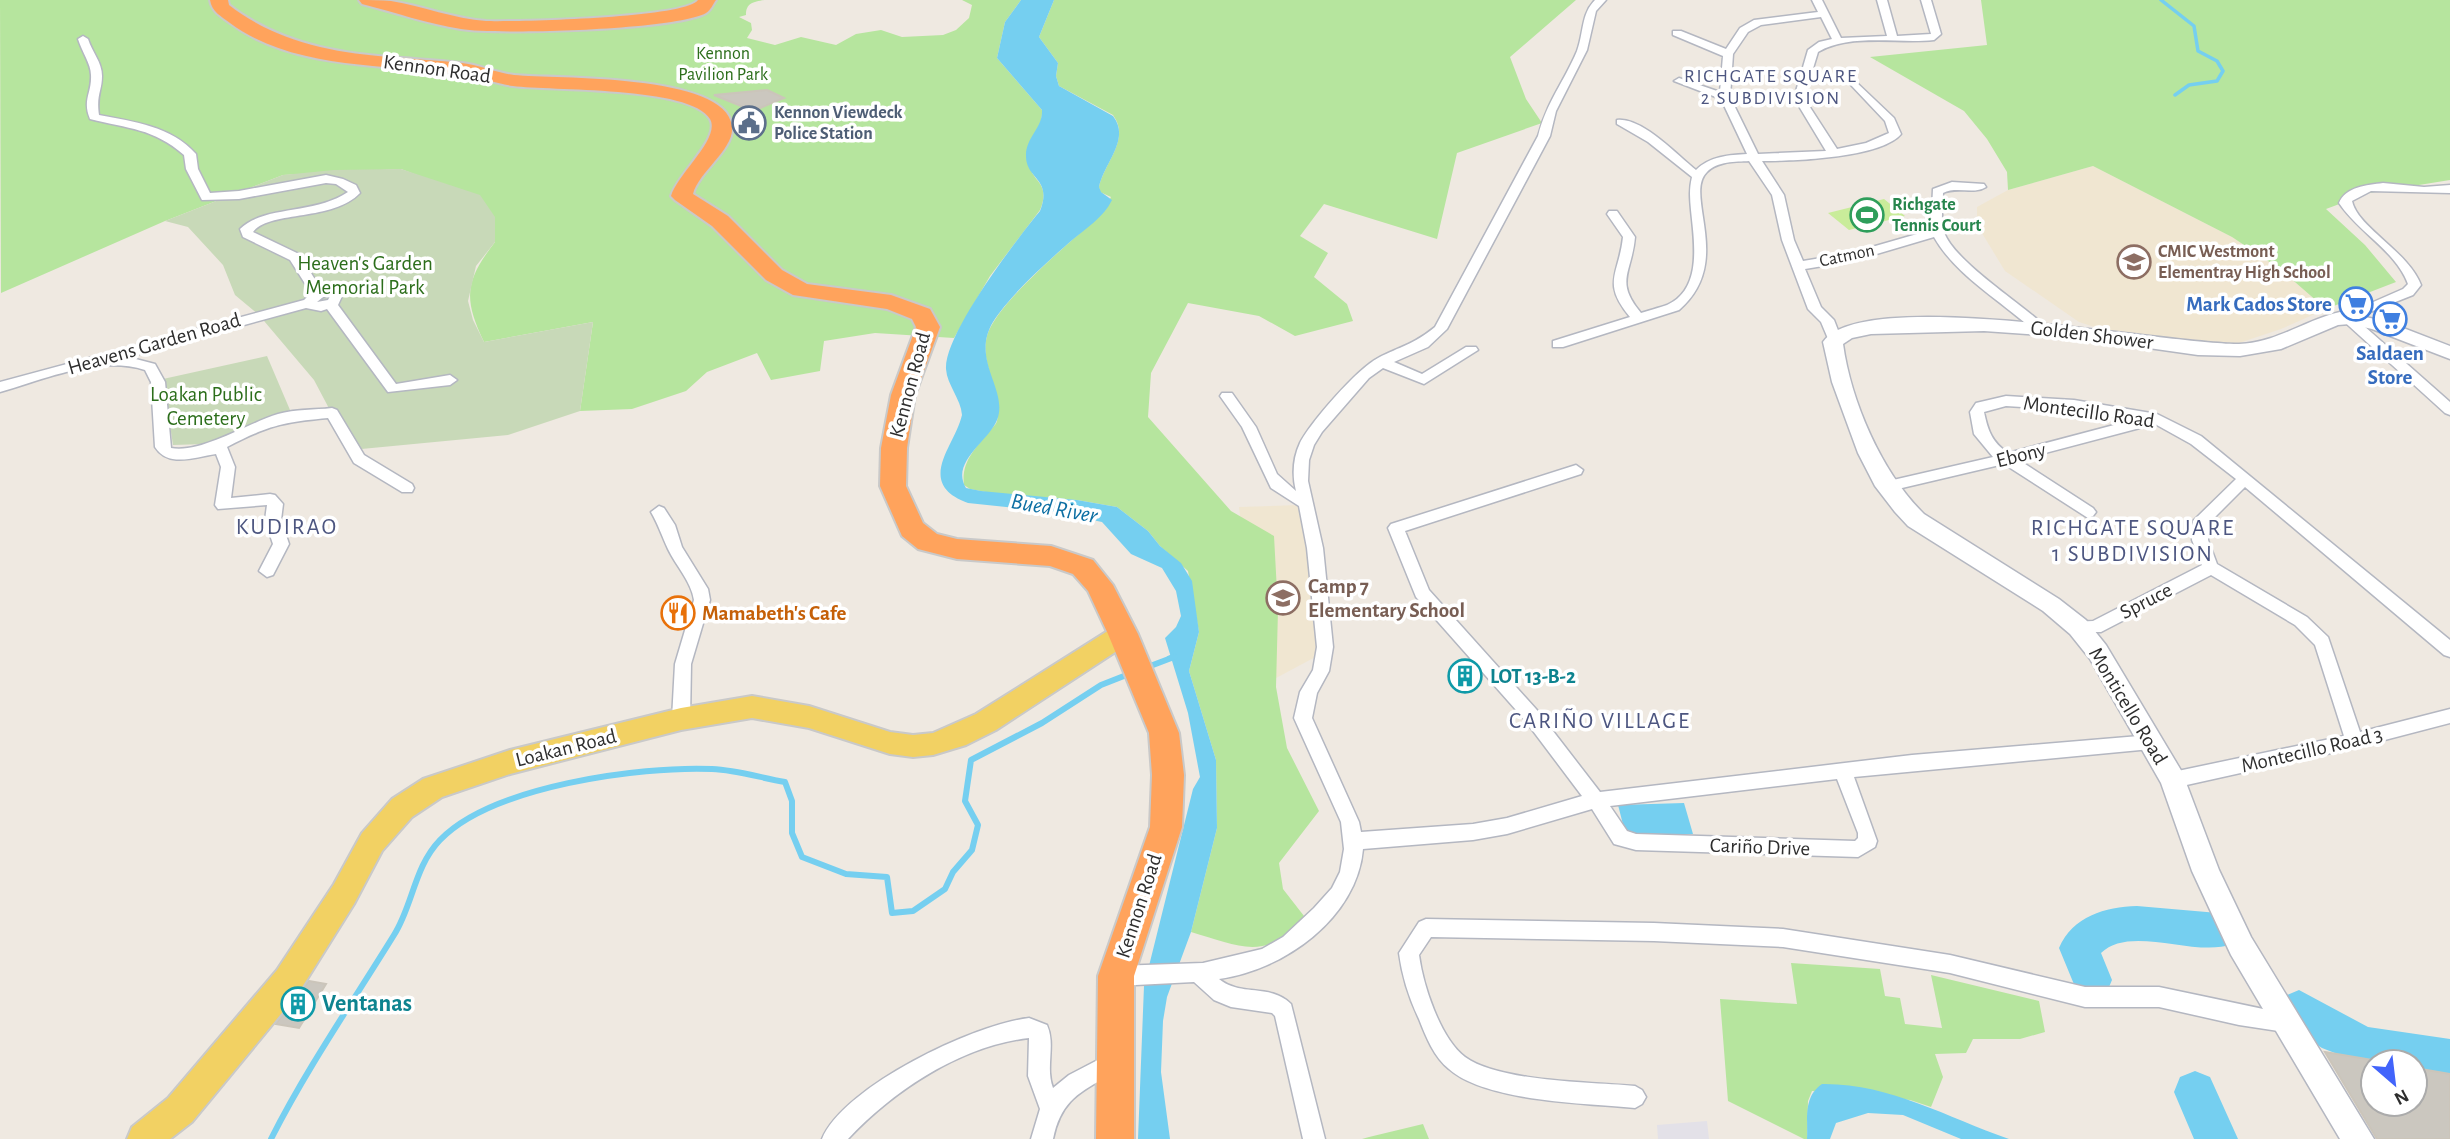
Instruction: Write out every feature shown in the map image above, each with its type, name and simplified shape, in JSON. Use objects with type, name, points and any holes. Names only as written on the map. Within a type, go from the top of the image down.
[{"type":"highway","name":"Kennon Road","points":[[219,0],[220,7],[240,21],[277,40],[311,50],[393,64],[474,71],[507,80],[600,83],[692,100],[713,109],[721,125],[719,141],[685,182],[682,196],[720,221],[774,275],[801,290],[891,302],[922,314],[928,327],[903,395],[894,448],[893,486],[912,529],[928,542],[957,549],[1051,556],[1083,567],[1099,585],[1148,689],[1164,733],[1168,775],[1166,827],[1126,975],[1115,1061],[1115,1139]]},
{"type":"highway","points":[[368,0],[458,23],[487,26],[668,18],[692,13],[702,8],[708,0]]},
{"type":"main road","name":"Golden Shower","points":[[1834,338],[1852,330],[1895,325],[2039,328],[2197,348],[2240,350],[2266,347],[2333,319],[2346,317]]},
{"type":"main road","points":[[2346,317],[2364,321],[2450,353]]},
{"type":"main road","name":"Monticello Road","points":[[1834,338],[1840,375],[1870,462],[1885,487],[1916,520],[2017,582],[2078,627],[2098,652],[2173,780],[2206,871],[2241,946],[2358,1139]]},
{"type":"main road","name":"Loakan Road","points":[[144,1139],[180,1110],[288,981],[344,894],[372,842],[402,807],[433,788],[467,774],[681,719],[752,707],[779,710],[890,743],[913,746],[933,744],[956,737],[986,722],[1128,646]]},
{"type":"street","points":[[1126,975],[1190,974],[1261,958],[1285,947],[1330,905],[1346,884],[1353,867],[1355,841],[1350,822],[1303,718],[1309,692],[1321,671],[1325,647],[1314,548],[1301,481],[1302,460],[1307,443],[1353,386],[1381,362],[1433,338],[1452,310],[1544,136],[1550,111],[1583,50],[1591,10],[1601,0]]},
{"type":"street","points":[[1817,0],[1838,41]]},
{"type":"street","points":[[1882,0],[1893,39]]},
{"type":"street","points":[[1833,152],[1802,107],[1798,94],[1813,50],[1838,41],[1934,37],[1936,34],[1926,0]]},
{"type":"street","points":[[1823,14],[1758,23],[1744,30],[1728,54],[1725,97],[1755,159],[1778,195],[1788,240],[1798,266],[1815,309],[1827,320],[1834,338]]},
{"type":"street","points":[[1677,33],[1728,54]]},
{"type":"street","points":[[83,40],[88,57],[95,63],[97,78],[90,99],[94,117],[169,136],[190,154],[192,169],[206,197],[239,195],[326,179],[339,181],[352,188],[354,193],[349,197],[324,210],[252,224],[246,229],[247,234],[295,257],[314,298]]},
{"type":"street","points":[[1679,81],[1725,97]]},
{"type":"street","points":[[1558,344],[1674,307],[1687,298],[1699,272],[1702,251],[1695,188],[1697,176],[1710,163],[1719,160],[1833,152],[1882,142],[1895,134],[1890,120],[1855,84]]},
{"type":"street","points":[[1621,122],[1652,137],[1662,150],[1697,176]]},
{"type":"street","points":[[1979,187],[1954,185],[1937,192],[1937,232],[1951,253],[2039,328]]},
{"type":"street","points":[[2450,189],[2440,191],[2391,187],[2355,193],[2346,199],[2348,208],[2407,270],[2415,285],[2408,292],[2346,317],[2450,410]]},
{"type":"street","points":[[1613,214],[1629,237],[1618,290],[1623,302],[1638,318]]},
{"type":"street","name":"Catmon","points":[[1798,266],[1853,257],[1937,232]]},
{"type":"street","name":"Heavens Garden Road","points":[[0,387],[314,298],[316,307],[330,304],[393,389],[450,380]]},
{"type":"street","points":[[1381,362],[1420,379],[1450,365],[1471,349]]},
{"type":"street","points":[[92,361],[131,361],[150,367],[158,382],[162,447],[166,453],[173,455],[221,448],[228,467],[223,505],[270,499],[275,504],[273,520],[281,544],[267,571]]},
{"type":"street","points":[[1227,396],[1254,437],[1271,478],[1280,489],[1306,503]]},
{"type":"street","name":"Montecillo Road","points":[[2088,512],[1993,450],[1981,434],[1977,412],[1981,406],[1990,402],[2074,405],[2157,419],[2196,440],[2450,650]]},
{"type":"street","points":[[213,448],[254,427],[284,417],[332,413],[359,459],[407,488]]},
{"type":"street","name":"Ebony","points":[[1885,487],[2157,419]]},
{"type":"street","points":[[1576,470],[1396,528],[1422,593],[1530,714],[1596,800]]},
{"type":"street","points":[[2245,479],[2201,521],[2200,540],[2211,568],[2278,606],[2317,636],[2327,654],[2354,740]]},
{"type":"street","points":[[659,512],[675,548],[700,589],[702,600],[683,664],[681,719]]},
{"type":"street","name":"Spruce","points":[[2078,627],[2095,626],[2211,568]]},
{"type":"street","name":"Montecillo Road 3","points":[[2173,780],[2450,716]]},
{"type":"street","points":[[1355,841],[1472,832],[1507,826],[1596,800],[1843,772],[2151,742]]},
{"type":"street","name":"Cariño Drive","points":[[1596,800],[1621,838],[1636,842],[1858,849],[1868,841],[1867,833],[1843,772]]},
{"type":"street","points":[[1635,1097],[1521,1084],[1473,1073],[1459,1065],[1436,1036],[1413,979],[1409,953],[1426,928],[1654,932],[1783,938],[1950,964],[2085,997],[2159,997],[2285,1022]]},
{"type":"street","points":[[1190,974],[1217,992],[1237,999],[1269,1000],[1277,1003],[1284,1012],[1314,1139]]},
{"type":"street","points":[[833,1139],[858,1111],[896,1083],[941,1058],[992,1037],[1027,1027],[1036,1028],[1040,1032],[1038,1076],[1050,1108]]},
{"type":"street","points":[[1042,1139],[1050,1108],[1069,1085],[1115,1061]]},
{"type":"shaded area","name":"CMIC Westmont Elementray High School","points":[[2093,166],[2232,237],[2280,269],[2326,309],[2281,329],[2227,347],[2119,335],[2079,322],[2005,271],[1977,225],[1977,207],[2008,190]]},
{"type":"shaded area","name":"Camp 7 Elementary School","points":[[1299,505],[1312,569],[1321,654],[1261,686],[1239,507]]},
{"type":"shaded area","points":[[1707,1121],[1709,1139],[1658,1139],[1657,1125]]},
{"type":"green space","name":"Kennon Pavilion Park","points":[[0,0],[764,0],[751,4],[746,15],[739,17],[751,23],[752,30],[747,38],[775,45],[801,37],[836,45],[856,34],[881,30],[902,37],[943,35],[956,30],[969,18],[972,5],[962,0],[1021,0],[1005,22],[997,58],[1042,110],[1040,123],[1030,145],[1029,161],[1030,168],[1042,188],[1043,200],[1040,210],[990,276],[954,338],[875,333],[824,341],[820,371],[771,380],[757,353],[707,372],[686,391],[632,409],[580,411],[593,322],[484,342],[473,313],[470,290],[478,268],[495,242],[438,183],[401,169],[283,175],[165,221],[1,293]]},
{"type":"green space","points":[[1054,0],[1576,0],[1510,57],[1526,99],[1542,123],[1457,153],[1437,239],[1324,204],[1300,236],[1328,253],[1314,277],[1347,304],[1353,321],[1295,336],[1259,316],[1188,303],[1151,373],[1148,417],[1231,511],[1274,536],[1278,610],[1276,687],[1287,748],[1319,811],[1279,863],[1283,889],[1304,916],[1291,931],[1265,945],[1238,945],[1191,932],[1217,828],[1216,760],[1189,671],[1199,632],[1188,571],[1160,546],[1148,531],[1117,507],[1077,500],[991,493],[970,489],[964,485],[964,470],[970,457],[997,421],[997,400],[985,347],[992,325],[1024,285],[1099,216],[1111,197],[1100,192],[1099,187],[1118,142],[1118,124],[1113,115],[1059,86],[1056,76],[1058,63],[1039,37]]},
{"type":"green space","points":[[1981,0],[2450,0],[2450,180],[2369,193],[2326,209],[2365,245],[2396,282],[2326,309],[2280,269],[2232,237],[2093,166],[2008,190],[2007,172],[1987,139],[1964,111],[1870,57],[1987,45]]},
{"type":"green space","name":"Heaven's Garden Memorial Park","points":[[401,169],[480,195],[495,217],[495,242],[476,266],[468,301],[473,320],[484,342],[593,322],[580,411],[508,435],[351,450],[314,380],[259,315],[235,295],[223,265],[188,227],[165,221],[283,175],[334,170]]},
{"type":"green space","name":"Richgate Tennis Court","points":[[1884,199],[1905,216],[1849,230],[1828,213]]},
{"type":"green space","name":"Loakan Public Cemetery","points":[[267,356],[290,410],[205,444],[173,445],[163,379]]},
{"type":"green space","points":[[1791,963],[1880,969],[1885,996],[1900,998],[1905,1024],[1942,1028],[1931,975],[2039,1001],[2045,1032],[2020,1039],[1973,1039],[1966,1053],[1935,1054],[1943,1077],[1931,1107],[1910,1100],[1812,1091],[1808,1101],[1807,1139],[1804,1139],[1728,1101],[1720,999],[1797,1004]]},
{"type":"green space","points":[[1423,1124],[1429,1139],[1362,1139],[1369,1137]]},
{"type":"water","points":[[1021,0],[1054,0],[1039,37],[1058,63],[1056,76],[1059,86],[1113,116],[1118,125],[1118,142],[1099,187],[1101,192],[1112,200],[1099,217],[1019,290],[993,322],[987,336],[986,349],[987,362],[998,397],[997,420],[972,452],[963,469],[962,478],[966,488],[981,491],[1077,500],[1117,507],[1148,531],[1160,546],[1181,563],[1192,581],[1199,632],[1189,671],[1216,760],[1217,828],[1191,932],[1167,997],[1163,1021],[1161,1072],[1170,1139],[1138,1139],[1144,986],[1193,789],[1200,777],[1188,713],[1165,638],[1176,627],[1181,616],[1176,591],[1162,568],[1131,554],[1102,522],[1054,512],[968,503],[952,495],[943,485],[941,475],[942,463],[962,415],[947,375],[949,353],[969,311],[1040,211],[1043,200],[1041,185],[1030,170],[1026,156],[1042,110],[997,58],[1005,22]]},
{"type":"water","points":[[1684,803],[1693,834],[1626,836],[1618,805]]},
{"type":"water","points":[[1822,1084],[1847,1085],[1894,1095],[2009,1139],[1961,1139],[1903,1115],[1868,1113],[1836,1123],[1830,1139],[1807,1139],[1809,1102]]},
{"type":"building","points":[[767,90],[784,98],[753,111],[714,95]]},
{"type":"building","name":"LOT 13-B-2","points":[[1474,667],[1480,683],[1455,686],[1450,670]]},
{"type":"building","name":"Ventanas","points":[[309,981],[326,984],[299,1028],[276,1024]]},
{"type":"building","points":[[2325,1052],[2359,1058],[2359,1109]]},
{"type":"building","points":[[2429,1070],[2450,1074],[2450,1139],[2377,1139],[2364,1118],[2429,1118]]},
{"type":"waterway","points":[[2161,0],[2194,26],[2198,51],[2217,61],[2223,71],[2217,81],[2189,85],[2175,95]]},
{"type":"waterway","name":"Bued River","points":[[1169,658],[1175,656]]},
{"type":"waterway","points":[[1145,668],[1174,657]]},
{"type":"waterway","points":[[271,1139],[315,1061],[394,935],[431,851],[464,821],[494,806],[568,783],[646,771],[712,769],[740,772],[785,782],[792,801],[792,833],[802,857],[846,874],[887,877],[892,913],[913,911],[945,889],[953,872],[972,850],[978,825],[965,801],[971,760],[1042,723],[1101,685],[1129,674]]},
{"type":"waterway","points":[[2092,980],[2079,948],[2094,934],[2107,927],[2155,924],[2218,931]]},
{"type":"waterway","points":[[2299,1010],[2337,1034],[2368,1047],[2450,1060]]},
{"type":"waterway","points":[[2195,1092],[2216,1139]]},
{"type":"place","name":"Kennon Viewdeck Police Station","points":[[749,123]]},
{"type":"place","name":"Richgate Tennis Court","points":[[1867,215]]},
{"type":"place","name":"CMIC Westmont Elementray High School","points":[[2134,262]]},
{"type":"place","name":"Mark Cados Store","points":[[2356,304]]},
{"type":"place","name":"Saldaen Store","points":[[2390,319]]},
{"type":"place","name":"Camp 7 Elementary School","points":[[1283,598]]},
{"type":"place","name":"Mamabeth's Cafe","points":[[678,613]]},
{"type":"place","name":"LOT 13-B-2","points":[[1465,676]]},
{"type":"place","name":"Ventanas","points":[[298,1004]]},
{"type":"district","name":"RICHGATE SQUARE 2 SUBDIVISION","points":[[1771,87]]},
{"type":"district","name":"KUDIRAO","points":[[287,527]]},
{"type":"district","name":"RICHGATE SQUARE 1 SUBDIVISION","points":[[2133,541]]},
{"type":"district","name":"CARIÑO VILLAGE","points":[[1600,721]]}]
